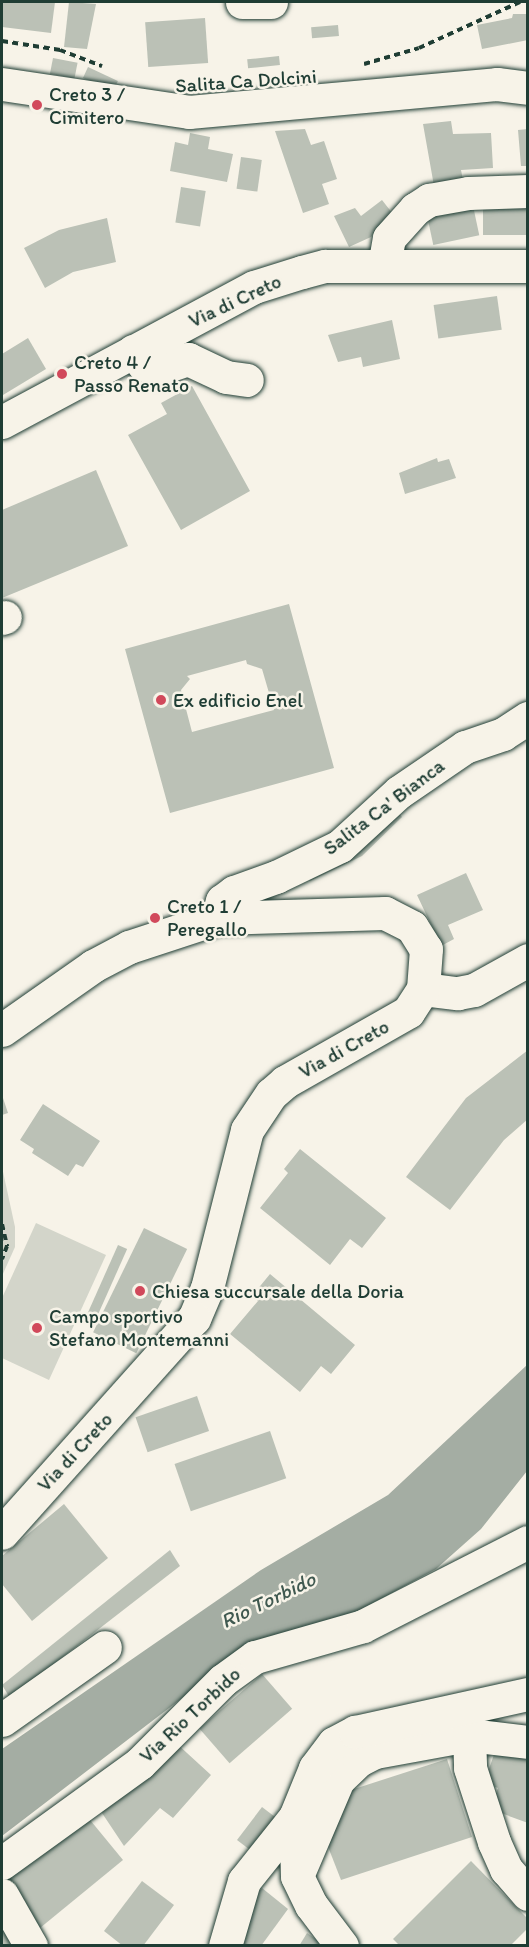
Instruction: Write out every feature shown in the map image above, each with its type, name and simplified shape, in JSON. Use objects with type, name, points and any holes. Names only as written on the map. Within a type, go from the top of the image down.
[{"type":"street","points":[[242,2],[270,2]]},
{"type":"street","points":[[2,84],[189,112],[497,84],[528,88]]},
{"type":"street","points":[[384,266],[389,238],[415,209],[429,200],[468,193],[528,191]]},
{"type":"street","name":"Via di Creto","points":[[2,422],[254,287],[326,266],[528,266]]},
{"type":"street","points":[[133,351],[143,364],[156,370],[188,359],[226,377],[247,380]]},
{"type":"street","name":"Salita Ca' Bianca","points":[[217,918],[222,901],[234,892],[276,878],[340,846],[399,792],[465,747],[503,734],[528,718]]},
{"type":"street","points":[[2,1030],[93,966],[129,947],[217,918],[358,912],[400,918],[412,927],[426,949],[423,989],[458,993],[474,990],[528,960]]},
{"type":"street","name":"Via di Creto","points":[[2,1533],[174,1345],[194,1318],[207,1288],[247,1130],[271,1094],[285,1082],[408,1012],[423,989]]},
{"type":"street","name":"Via Rio Torbido","points":[[2,1863],[140,1763],[223,1680],[255,1657],[363,1626],[528,1542]]},
{"type":"street","points":[[2,1720],[105,1647]]},
{"type":"street","points":[[225,1946],[244,1881],[294,1817],[315,1768],[334,1743],[356,1732],[528,1695]]},
{"type":"street","points":[[297,1876],[338,1780],[359,1760],[375,1752],[469,1735],[528,1742]]},
{"type":"street","points":[[469,1735],[470,1768],[494,1842],[507,1869],[528,1894]]},
{"type":"street","points":[[294,1817],[297,1876],[312,1905],[342,1946]]},
{"type":"street","points":[[2,1895],[31,1946]]},
{"type":"path","points":[[362,64],[419,48],[520,2]]},
{"type":"path","points":[[2,42],[60,50],[105,67]]},
{"type":"path","points":[[2,1224],[7,1246],[2,1259]]},
{"type":"shaded area","points":[[2,1167],[15,1227],[15,1247],[2,1276]]},
{"type":"shaded area","name":"Campo sportivo Stefano Montemanni","points":[[36,1223],[106,1255],[49,1380],[2,1358],[2,1298]]},
{"type":"water","name":"Rio Torbido","points":[[527,1365],[527,1471],[481,1529],[436,1569],[355,1613],[254,1643],[2,1836],[2,1749],[261,1570],[388,1495]]},
{"type":"building","points":[[2,2],[55,2],[51,33],[2,27]]},
{"type":"building","points":[[69,2],[96,4],[87,49],[64,47]]},
{"type":"building","points":[[513,14],[528,14],[528,40],[482,49],[477,25],[512,18]]},
{"type":"building","points":[[205,18],[208,63],[148,67],[145,22]]},
{"type":"building","points":[[338,25],[339,36],[312,38],[311,27]]},
{"type":"building","points":[[279,56],[280,65],[248,68],[247,59]]},
{"type":"building","points":[[53,58],[78,63],[74,78],[50,74]]},
{"type":"building","points":[[88,67],[118,81],[113,92],[83,78]]},
{"type":"building","points":[[451,121],[453,134],[491,133],[493,168],[461,170],[463,180],[434,186],[423,124]]},
{"type":"building","points":[[305,129],[311,145],[324,141],[337,179],[322,184],[329,204],[303,213],[275,131]]},
{"type":"building","points":[[528,129],[528,166],[521,166],[518,130]]},
{"type":"building","points":[[190,133],[210,137],[208,149],[233,154],[227,182],[170,171],[175,142],[188,145]]},
{"type":"building","points":[[241,157],[262,160],[257,192],[237,189]]},
{"type":"building","points":[[181,187],[206,191],[200,226],[175,223]]},
{"type":"building","points":[[382,200],[393,214],[371,237],[349,247],[334,216],[355,208],[361,216]]},
{"type":"building","points":[[472,201],[479,235],[433,245],[426,211]]},
{"type":"building","points":[[483,204],[528,204],[528,235],[483,235]]},
{"type":"building","points":[[107,218],[116,262],[73,272],[45,288],[24,248],[59,230]]},
{"type":"building","points":[[497,296],[502,330],[438,339],[434,305]]},
{"type":"building","points":[[392,320],[400,359],[363,367],[361,357],[338,362],[328,335]]},
{"type":"building","points":[[28,338],[46,369],[3,395],[2,354]]},
{"type":"building","points":[[192,386],[250,491],[181,530],[128,435],[167,414],[161,403]]},
{"type":"building","points":[[437,458],[438,462],[449,459],[456,478],[405,494],[399,473]]},
{"type":"building","points":[[96,470],[128,546],[2,598],[2,510]]},
{"type":"building","name":"Ex edificio Enel","points":[[289,604],[334,768],[170,813],[125,649]],"holes":[[[246,660],[247,664],[262,669],[274,710],[192,732],[181,690],[190,679],[187,676]]]},
{"type":"building","points":[[391,804],[402,817],[362,856],[310,881],[303,871]]},
{"type":"building","points":[[466,873],[483,910],[448,925],[454,939],[441,946],[417,895]]},
{"type":"building","points":[[528,1050],[528,1119],[504,1140],[450,1210],[406,1177],[466,1098]]},
{"type":"building","points":[[2,1095],[8,1113],[2,1115]]},
{"type":"building","points":[[43,1104],[100,1141],[83,1167],[76,1164],[68,1176],[32,1153],[34,1149],[20,1140]]},
{"type":"building","points":[[300,1149],[386,1218],[362,1248],[350,1239],[330,1265],[260,1208],[288,1173],[284,1169]]},
{"type":"building","name":"Chiesa succursale della Doria","points":[[144,1228],[187,1249],[136,1353],[93,1332]]},
{"type":"building","points":[[118,1245],[127,1249],[93,1326],[84,1322]]},
{"type":"building","points":[[270,1274],[355,1345],[331,1374],[321,1366],[300,1392],[230,1334],[258,1301],[252,1296]]},
{"type":"building","points":[[197,1396],[209,1431],[148,1452],[136,1417]]},
{"type":"building","points":[[270,1431],[286,1478],[191,1511],[175,1464]]},
{"type":"building","points":[[64,1504],[108,1558],[32,1621],[2,1584],[2,1556]]},
{"type":"building","points":[[170,1550],[180,1566],[10,1698],[2,1685]]},
{"type":"building","points":[[262,1674],[292,1709],[230,1763],[199,1728]]},
{"type":"building","points":[[175,1742],[211,1775],[173,1818],[160,1808],[124,1846],[98,1807]]},
{"type":"building","points":[[496,1749],[528,1760],[528,1823],[490,1809],[498,1788],[484,1783]]},
{"type":"building","points":[[447,1759],[472,1837],[341,1880],[325,1839],[351,1790]]},
{"type":"building","points":[[262,1807],[283,1823],[254,1853],[237,1840]]},
{"type":"building","points":[[86,1815],[123,1860],[29,1937],[2,1877]]},
{"type":"building","points":[[471,1861],[528,1919],[528,1928],[510,1946],[400,1946],[393,1939]]},
{"type":"building","points":[[142,1881],[174,1905],[143,1946],[123,1946],[104,1931]]},
{"type":"building","points":[[262,1888],[288,1909],[261,1946],[239,1946],[244,1909]]},
{"type":"building","points":[[2,1914],[19,1946],[2,1946]]},
{"type":"building","points":[[307,1933],[326,1946],[299,1946]]},
{"type":"place","name":"Creto 3 / Cimitero","points":[[37,105]]},
{"type":"place","name":"Creto 4 / Passo Renato","points":[[62,374]]},
{"type":"place","name":"Ex edificio Enel","points":[[161,700]]},
{"type":"place","name":"Creto 1 / Peregallo","points":[[155,918]]},
{"type":"place","name":"Chiesa succursale della Doria","points":[[140,1291]]},
{"type":"place","name":"Campo sportivo Stefano Montemanni","points":[[37,1328]]}]
